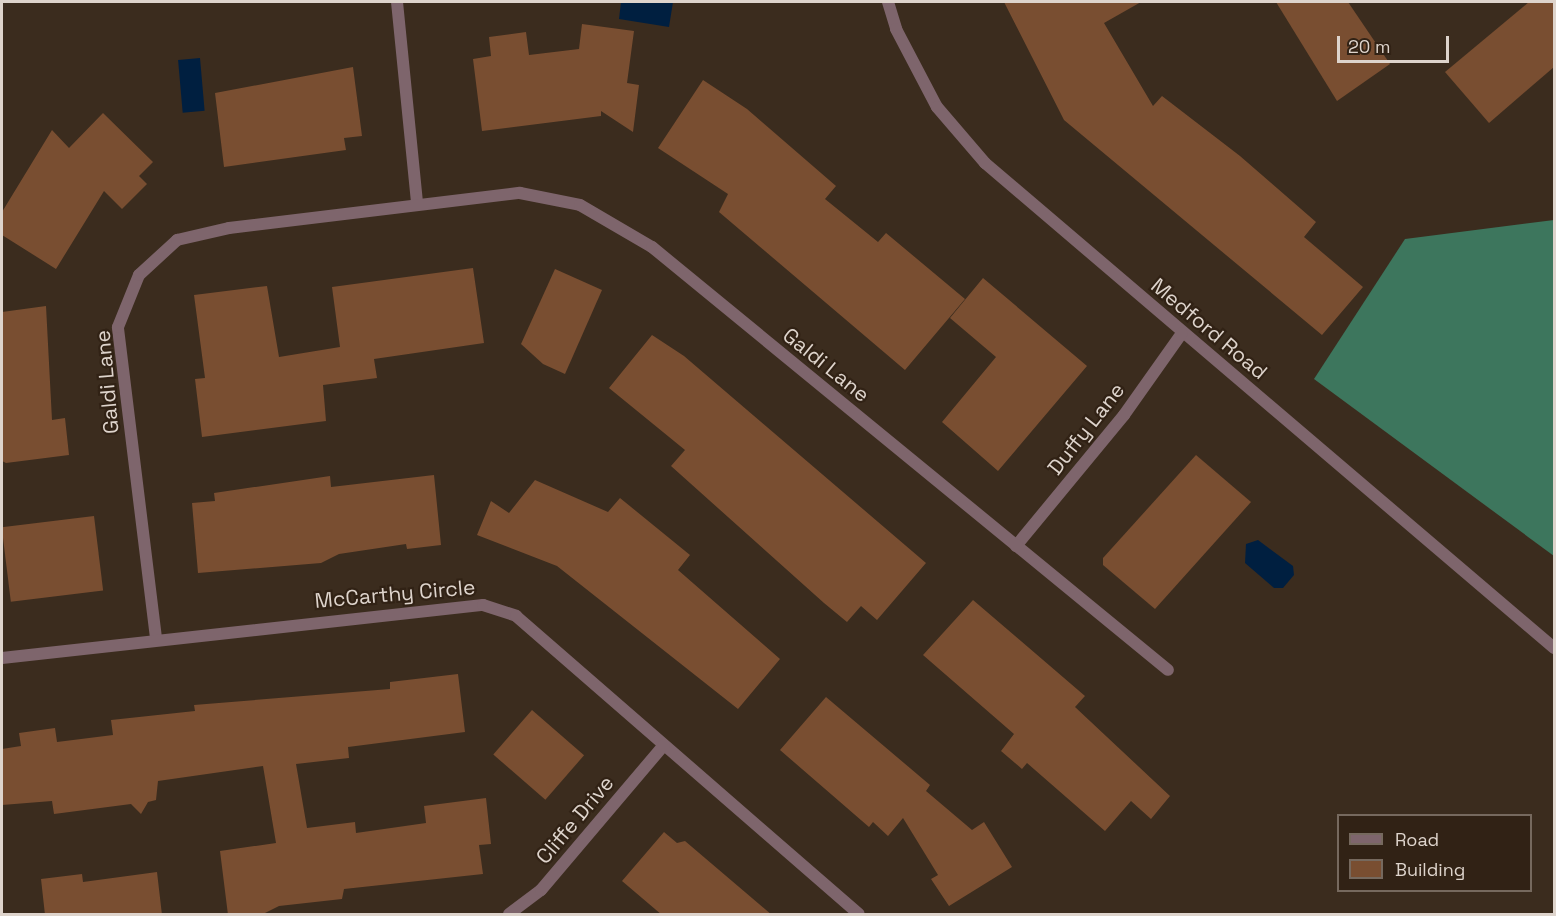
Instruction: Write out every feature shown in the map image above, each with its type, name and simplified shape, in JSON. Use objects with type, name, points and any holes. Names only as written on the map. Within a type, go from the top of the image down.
[{"type":"street","points":[[397,2],[417,201]]},
{"type":"street","name":"Medford Road","points":[[888,2],[896,29],[937,107],[985,163],[1554,648]]},
{"type":"street","name":"Galdi Lane","points":[[156,638],[118,327],[139,275],[177,240],[417,201],[520,193],[580,205],[652,247],[1168,669]]},
{"type":"street","name":"Duffy Lane","points":[[1016,546],[1124,415],[1182,333]]},
{"type":"street","name":"McCarthy Circle","points":[[2,658],[156,638],[483,605],[516,616],[859,915]]},
{"type":"street","name":"Cliffe Drive","points":[[509,915],[541,890],[664,745]]},
{"type":"green space","points":[[1554,220],[1554,556],[1314,379],[1405,239]]},
{"type":"water","points":[[621,2],[673,2],[669,27],[619,19]]},
{"type":"water","points":[[200,58],[205,111],[183,113],[178,60]]},
{"type":"water","points":[[1258,540],[1293,566],[1294,575],[1283,588],[1274,588],[1245,563],[1246,544]]},
{"type":"building","points":[[1004,2],[1141,2],[1104,23],[1153,106],[1162,96],[1240,156],[1316,222],[1304,237],[1363,287],[1322,335],[1064,120]]},
{"type":"building","points":[[1276,2],[1348,2],[1390,64],[1337,101]]},
{"type":"building","points":[[1529,2],[1554,2],[1554,67],[1489,123],[1445,72]]},
{"type":"building","points":[[582,24],[634,31],[627,83],[639,85],[633,132],[601,111],[601,116],[482,131],[473,59],[491,56],[489,37],[526,32],[529,55],[579,49]]},
{"type":"building","points":[[353,67],[362,136],[344,138],[346,150],[224,167],[215,93]]},
{"type":"building","points":[[703,80],[747,109],[836,186],[825,199],[878,242],[886,233],[965,299],[905,370],[719,212],[728,194],[658,148]]},
{"type":"building","points":[[103,113],[153,162],[139,176],[147,184],[122,209],[104,191],[56,269],[2,235],[2,212],[52,130],[69,148]]},
{"type":"building","points":[[473,268],[484,343],[374,359],[377,378],[323,385],[326,421],[202,437],[195,379],[205,378],[194,295],[267,286],[279,357],[340,347],[332,287]]},
{"type":"building","points":[[555,269],[602,290],[565,374],[543,364],[521,344]]},
{"type":"building","points":[[983,278],[1087,366],[998,471],[942,422],[996,357],[950,318]]},
{"type":"building","points":[[46,306],[52,420],[65,418],[69,455],[6,463],[2,461],[2,312]]},
{"type":"building","points":[[652,335],[684,356],[926,563],[877,620],[861,606],[847,622],[824,603],[671,466],[685,450],[609,388]]},
{"type":"building","points":[[1196,455],[1251,502],[1155,609],[1103,565],[1103,558]]},
{"type":"building","points":[[434,475],[441,545],[407,549],[406,544],[339,554],[321,563],[198,573],[192,503],[215,501],[214,493],[330,476],[331,487]]},
{"type":"building","points":[[535,480],[608,512],[620,498],[690,555],[678,570],[780,659],[738,709],[557,566],[477,535],[491,501],[509,513]]},
{"type":"building","points":[[94,516],[103,590],[11,602],[2,527]]},
{"type":"building","points":[[973,600],[1085,696],[1075,707],[1170,796],[1151,819],[1131,801],[1105,831],[1027,763],[1022,769],[1001,751],[1014,734],[923,655]]},
{"type":"building","points":[[458,674],[465,732],[348,747],[349,758],[296,764],[307,828],[355,822],[356,833],[426,823],[424,806],[486,798],[491,844],[479,845],[483,874],[344,889],[342,899],[279,906],[261,915],[228,915],[220,851],[276,843],[263,766],[158,781],[156,800],[148,802],[141,814],[131,804],[54,814],[52,801],[2,805],[2,749],[21,746],[19,733],[55,728],[57,742],[113,735],[111,720],[195,711],[194,705],[390,689],[390,682]]},
{"type":"building","points":[[826,697],[930,785],[926,791],[972,830],[984,822],[1012,867],[949,906],[931,879],[938,875],[903,818],[888,836],[873,822],[869,827],[780,750]]},
{"type":"building","points":[[532,710],[584,755],[545,800],[493,755]]},
{"type":"building","points":[[664,832],[677,843],[685,841],[772,915],[662,915],[622,881]]},
{"type":"building","points":[[157,872],[162,915],[45,915],[41,879],[82,874],[83,882]]}]
